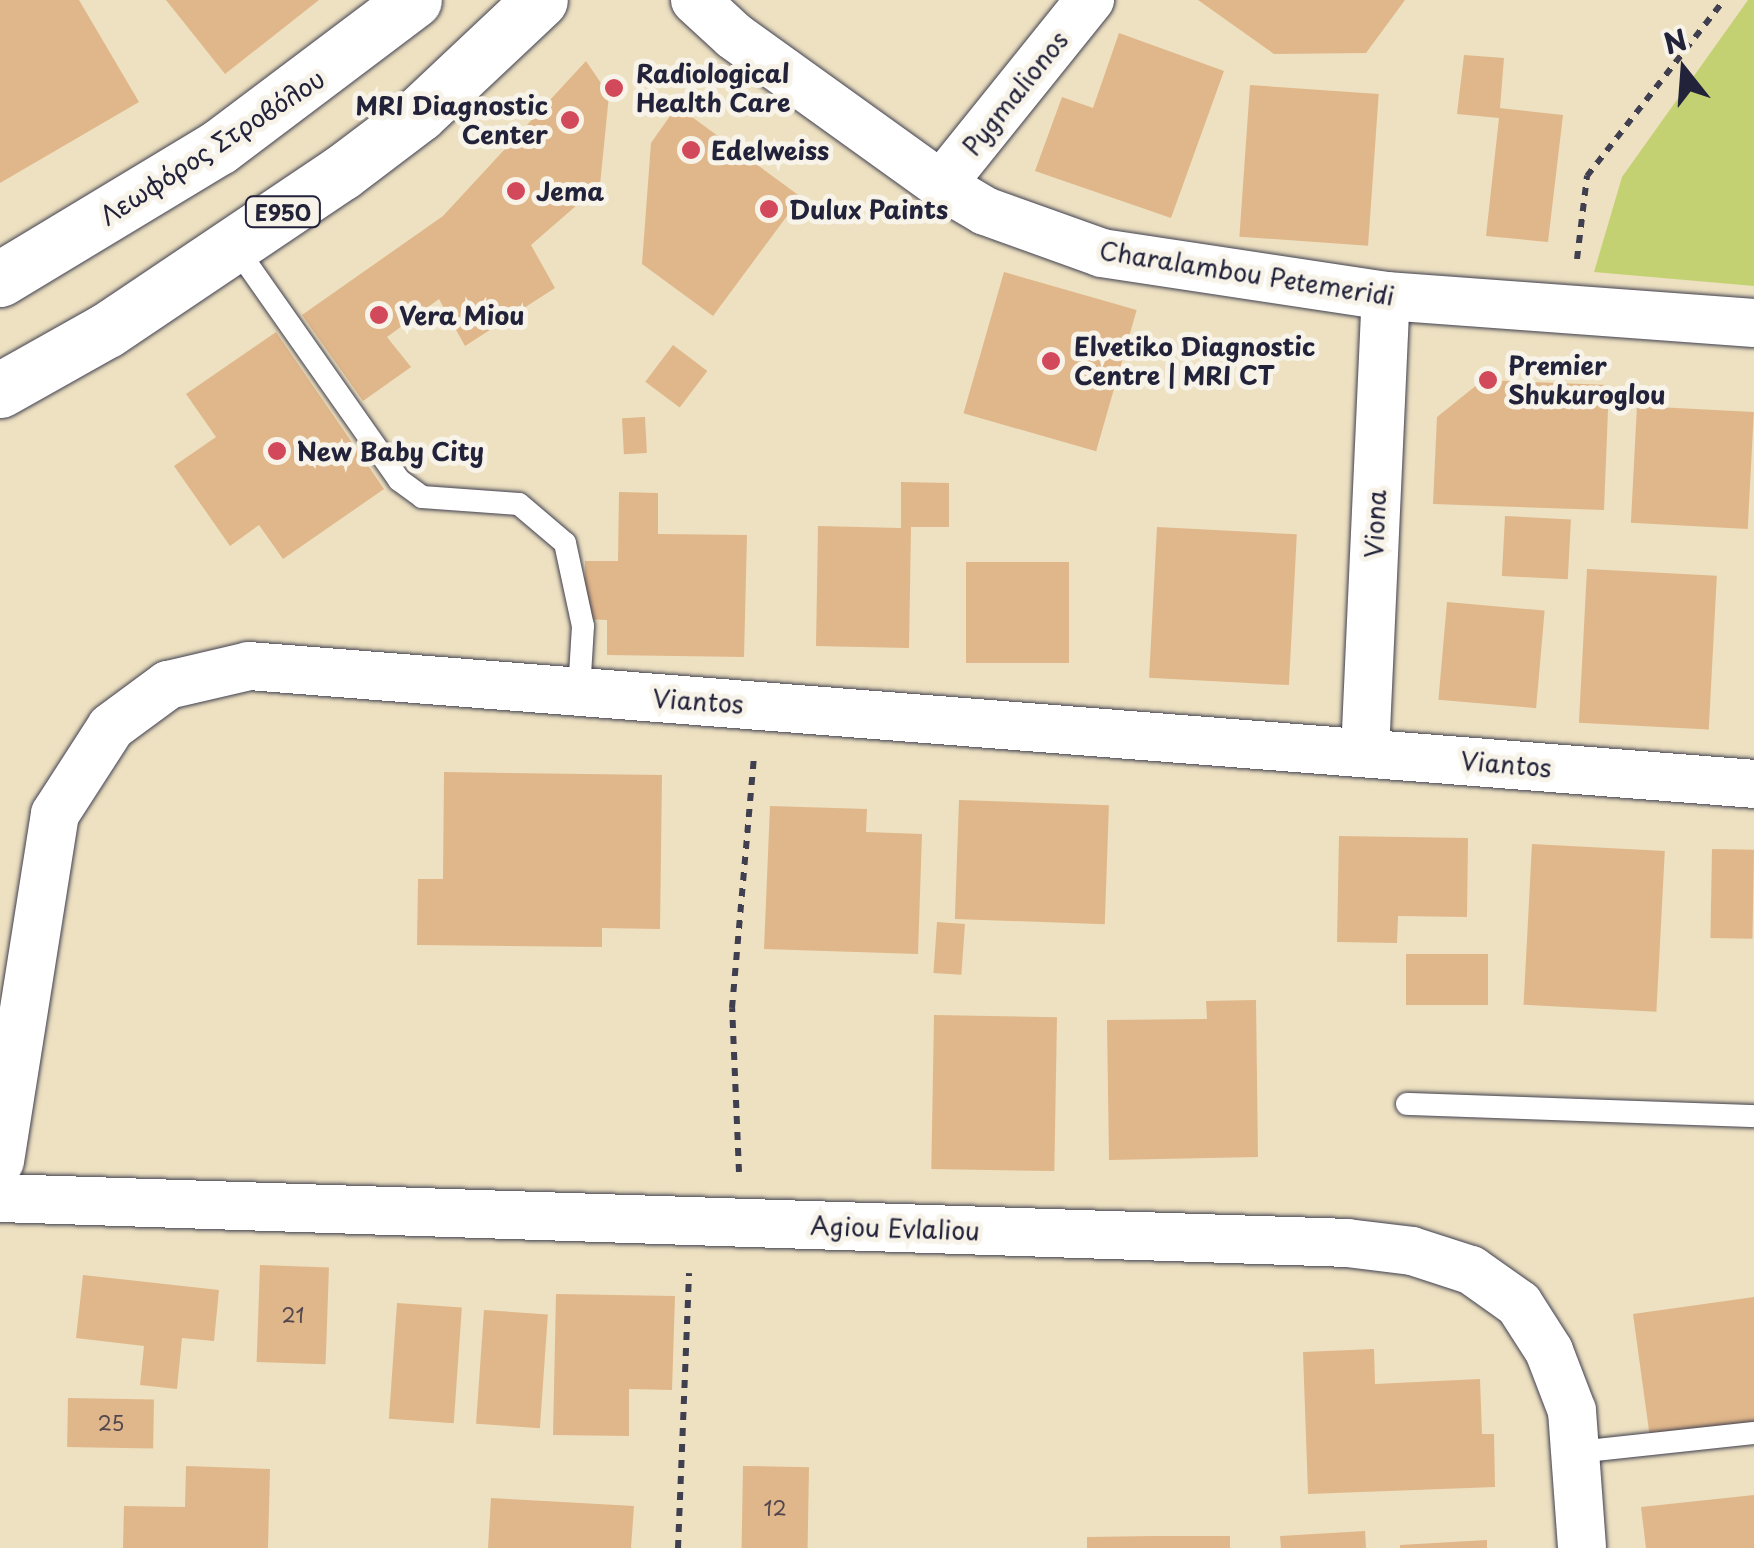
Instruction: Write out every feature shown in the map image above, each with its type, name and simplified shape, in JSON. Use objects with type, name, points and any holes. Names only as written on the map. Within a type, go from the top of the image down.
[{"type":"main road","name":"Λεωφόρος Στροβόλου","points":[[0,279],[219,147],[414,0]]},
{"type":"main road","name":"E950","points":[[0,390],[107,330],[419,114],[540,0]]},
{"type":"street","name":"Charalambou Petemeridi","points":[[695,0],[734,36],[940,186],[985,211],[1102,253],[1386,296],[1754,324]]},
{"type":"street","name":"Pygmalionos","points":[[940,186],[1090,0]]},
{"type":"street","name":"Viona","points":[[1365,753],[1386,296]]},
{"type":"street","name":"Viantos","points":[[0,1161],[55,814],[111,726],[168,684],[249,666],[1754,784]]},
{"type":"street","name":"Agiou Evlaliou","points":[[0,1198],[1347,1243],[1412,1251],[1471,1270],[1520,1304],[1548,1351],[1572,1411],[1582,1548]]},
{"type":"lane","points":[[234,244],[399,480],[422,497],[520,504],[566,543],[583,626],[579,691]]},
{"type":"lane","points":[[1408,1104],[1754,1116]]},
{"type":"lane","points":[[1578,1452],[1754,1433]]},
{"type":"path","points":[[1571,310],[1586,176],[1724,0]]},
{"type":"path","points":[[742,1223],[732,1008],[758,705]]},
{"type":"path","points":[[678,1548],[691,1222]]},
{"type":"green space","points":[[1748,0],[1754,0],[1754,286],[1594,272],[1622,177]]},
{"type":"building","points":[[0,0],[79,0],[139,102],[0,183]]},
{"type":"building","points":[[166,0],[319,0],[225,74]]},
{"type":"building","points":[[1198,0],[1405,0],[1366,53],[1274,54]]},
{"type":"building","points":[[1119,33],[1224,71],[1171,218],[1035,171],[1062,97],[1093,108]]},
{"type":"building","points":[[1464,55],[1504,58],[1500,108],[1563,115],[1548,242],[1486,236],[1499,118],[1457,114]]},
{"type":"building","points":[[586,61],[609,95],[600,185],[531,245],[555,288],[465,346],[439,299],[387,337],[411,367],[363,401],[302,315],[443,216]]},
{"type":"building","points":[[1250,85],[1379,94],[1368,246],[1239,237]]},
{"type":"building","points":[[677,106],[801,197],[713,316],[642,264],[651,143]]},
{"type":"building","name":"Elvetiko Diagnostic Centre | MRI CT","points":[[1004,272],[1137,310],[1096,451],[963,413]]},
{"type":"building","name":"New Baby City","points":[[276,332],[384,489],[283,559],[259,525],[230,546],[174,466],[216,437],[186,394]]},
{"type":"building","points":[[673,345],[707,371],[680,408],[645,382]]},
{"type":"building","points":[[1483,380],[1609,385],[1604,510],[1433,504],[1437,417]]},
{"type":"building","points":[[1637,406],[1754,412],[1748,529],[1631,523]]},
{"type":"building","points":[[645,417],[647,453],[624,454],[622,418]]},
{"type":"building","points":[[901,482],[949,483],[949,527],[911,527],[909,648],[816,646],[818,526],[901,528]]},
{"type":"building","points":[[619,492],[658,493],[658,534],[747,535],[744,657],[607,655],[607,620],[584,619],[585,561],[618,561]]},
{"type":"building","points":[[1505,516],[1571,519],[1568,579],[1502,576]]},
{"type":"building","points":[[1157,527],[1297,534],[1289,685],[1149,678]]},
{"type":"building","points":[[966,562],[1069,562],[1069,663],[966,663]]},
{"type":"building","points":[[1587,569],[1717,576],[1709,730],[1579,723]]},
{"type":"building","points":[[1447,602],[1545,611],[1536,708],[1438,700]]},
{"type":"building","points":[[444,772],[662,775],[660,929],[602,928],[602,947],[417,945],[418,879],[443,879]]},
{"type":"building","points":[[959,800],[1109,805],[1105,924],[955,919]]},
{"type":"building","points":[[770,806],[867,809],[866,832],[922,834],[918,954],[764,949]]},
{"type":"building","points":[[1339,836],[1468,838],[1467,917],[1398,916],[1397,943],[1337,942]]},
{"type":"building","points":[[1532,844],[1665,851],[1656,1012],[1524,1005]]},
{"type":"building","points":[[1712,849],[1754,850],[1752,939],[1710,938]]},
{"type":"building","points":[[937,922],[965,924],[961,975],[933,973]]},
{"type":"building","points":[[1406,954],[1488,954],[1488,1005],[1406,1005]]},
{"type":"building","points":[[1256,1000],[1258,1157],[1109,1160],[1107,1020],[1207,1019],[1206,1001]]},
{"type":"building","points":[[934,1015],[1057,1017],[1054,1171],[931,1169]]},
{"type":"building","points":[[260,1265],[329,1267],[326,1364],[257,1362]]},
{"type":"building","points":[[83,1275],[219,1290],[214,1341],[182,1338],[177,1389],[140,1385],[144,1346],[76,1338]]},
{"type":"building","points":[[556,1294],[675,1296],[672,1390],[629,1389],[629,1436],[553,1435]]},
{"type":"building","points":[[1754,1297],[1754,1423],[1650,1438],[1633,1314]]},
{"type":"building","points":[[397,1303],[462,1308],[454,1423],[389,1419]]},
{"type":"building","points":[[484,1310],[548,1314],[540,1428],[476,1424]]},
{"type":"building","points":[[1374,1349],[1375,1384],[1480,1379],[1482,1434],[1494,1434],[1495,1487],[1308,1494],[1303,1352]]},
{"type":"building","points":[[68,1398],[154,1400],[153,1448],[67,1447]]},
{"type":"building","points":[[186,1466],[270,1469],[268,1548],[123,1548],[124,1506],[185,1507]]},
{"type":"building","points":[[743,1466],[809,1467],[808,1548],[742,1548]]},
{"type":"building","points":[[1754,1495],[1754,1548],[1646,1548],[1641,1507]]},
{"type":"building","points":[[491,1498],[634,1506],[631,1548],[488,1548]]},
{"type":"building","points":[[1365,1531],[1366,1548],[1281,1548],[1280,1536]]},
{"type":"building","points":[[1230,1536],[1230,1548],[1087,1548],[1087,1537]]},
{"type":"building","points":[[1487,1540],[1487,1548],[1400,1548],[1400,1545]]},
{"type":"place","name":"Radiological Health Care","points":[[614,88]]},
{"type":"place","name":"MRI Diagnostic Center","points":[[570,120]]},
{"type":"place","name":"Edelweiss","points":[[691,150]]},
{"type":"place","name":"Jema","points":[[516,191]]},
{"type":"place","name":"Dulux Paints","points":[[769,209]]},
{"type":"place","name":"Vera Miou","points":[[379,315]]},
{"type":"place","name":"Elvetiko Diagnostic Centre | MRI CT","points":[[1051,361]]},
{"type":"place","name":"Premier Shukuroglou","points":[[1488,380]]},
{"type":"place","name":"New Baby City","points":[[277,451]]}]
